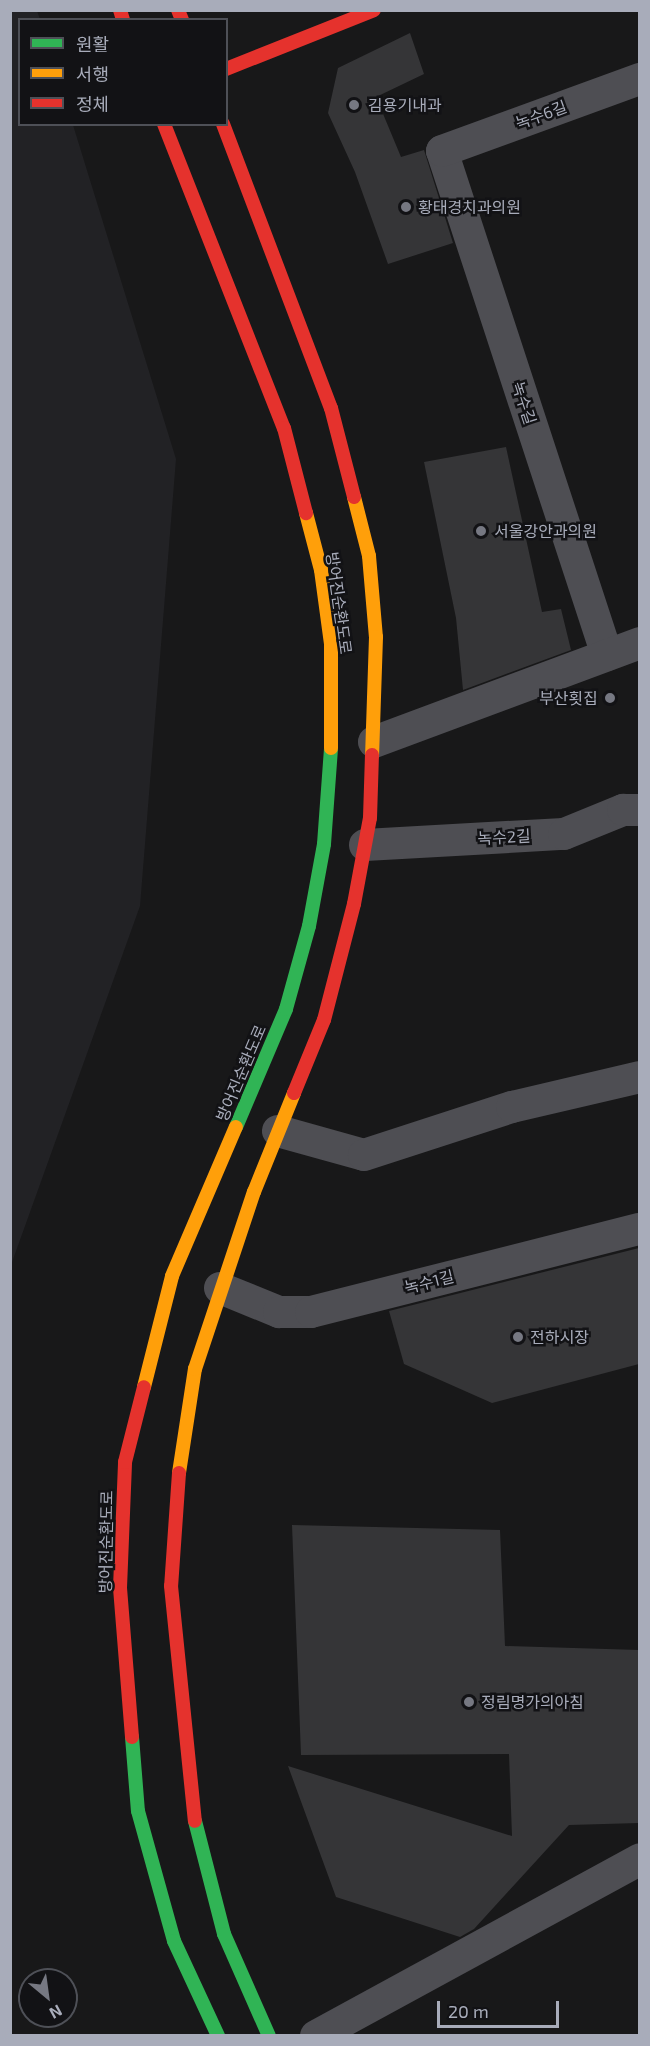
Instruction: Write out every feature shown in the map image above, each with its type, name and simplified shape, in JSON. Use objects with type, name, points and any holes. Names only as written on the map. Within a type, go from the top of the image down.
[{"type":"main road","points":[[228,68],[374,10]]},
{"type":"main road","name":"방어진순환도로","points":[[165,126],[284,428],[321,570],[331,644],[331,747],[324,844],[309,926],[286,1009],[172,1276],[125,1462],[120,1588],[138,1811],[174,1941],[218,2036]]},
{"type":"main road","name":"방어진순환도로","points":[[224,126],[331,408],[369,556],[376,637],[374,742],[365,845],[324,1020],[278,1131],[220,1288],[195,1369],[180,1463],[171,1586],[191,1807],[224,1934],[269,2036]]},
{"type":"street","name":"녹수6길","points":[[442,151],[639,79]]},
{"type":"street","name":"녹수길","points":[[442,151],[607,655]]},
{"type":"street","points":[[374,742],[639,643]]},
{"type":"street","name":"녹수2길","points":[[365,845],[564,834],[623,810],[639,810]]},
{"type":"street","points":[[278,1131],[364,1155],[512,1107],[639,1077]]},
{"type":"street","name":"녹수1길","points":[[220,1288],[279,1312],[311,1312],[639,1229]]},
{"type":"street","points":[[316,2036],[639,1859]]},
{"type":"shaded area","points":[[10,11],[37,11],[40,18],[18,18],[18,126],[73,126],[176,459],[140,906],[11,1265]]},
{"type":"building","points":[[410,33],[424,74],[376,97],[401,157],[424,150],[453,243],[388,264],[355,172],[328,113],[338,68]]},
{"type":"building","name":"서울강안과의원","points":[[506,447],[542,612],[561,609],[571,650],[463,690],[456,618],[424,462]]},
{"type":"building","name":"전하시장","points":[[639,1248],[639,1364],[492,1403],[404,1364],[389,1311]]},
{"type":"building","name":"정림명가의아침","points":[[292,1525],[500,1530],[505,1646],[639,1650],[639,1823],[569,1825],[474,1929],[460,1937],[336,1897],[288,1766],[512,1836],[509,1754],[301,1755]]},
{"type":"traffic: fast","points":[[236,1127],[286,1009],[309,926],[324,844],[331,748]]},
{"type":"traffic: fast","points":[[132,1737],[138,1811],[174,1941],[218,2036]]},
{"type":"traffic: fast","points":[[195,1821],[224,1934],[269,2036]]},
{"type":"traffic: slow","points":[[354,497],[369,556],[376,637],[372,755]]},
{"type":"traffic: slow","points":[[306,513],[321,570],[331,644],[331,748]]},
{"type":"traffic: slow","points":[[179,1473],[195,1369],[254,1192],[294,1093]]},
{"type":"traffic: slow","points":[[144,1387],[172,1276],[236,1127]]},
{"type":"traffic: jam","points":[[120,10],[122,18]]},
{"type":"traffic: jam","points":[[178,10],[181,18]]},
{"type":"traffic: jam","points":[[228,68],[374,10]]},
{"type":"traffic: jam","points":[[165,126],[284,428],[306,513]]},
{"type":"traffic: jam","points":[[224,126],[331,408],[354,497]]},
{"type":"traffic: jam","points":[[294,1093],[324,1020],[354,904],[370,818],[372,755]]},
{"type":"traffic: jam","points":[[132,1737],[120,1588],[125,1462],[144,1387]]},
{"type":"traffic: jam","points":[[179,1473],[171,1586],[195,1821]]},
{"type":"place","name":"김용기내과","points":[[354,105]]},
{"type":"place","name":"황태경치과의원","points":[[406,207]]},
{"type":"place","name":"서울강안과의원","points":[[481,531]]},
{"type":"place","name":"부산횟집","points":[[610,698]]},
{"type":"place","name":"전하시장","points":[[518,1337]]},
{"type":"place","name":"정림명가의아침","points":[[469,1702]]}]
